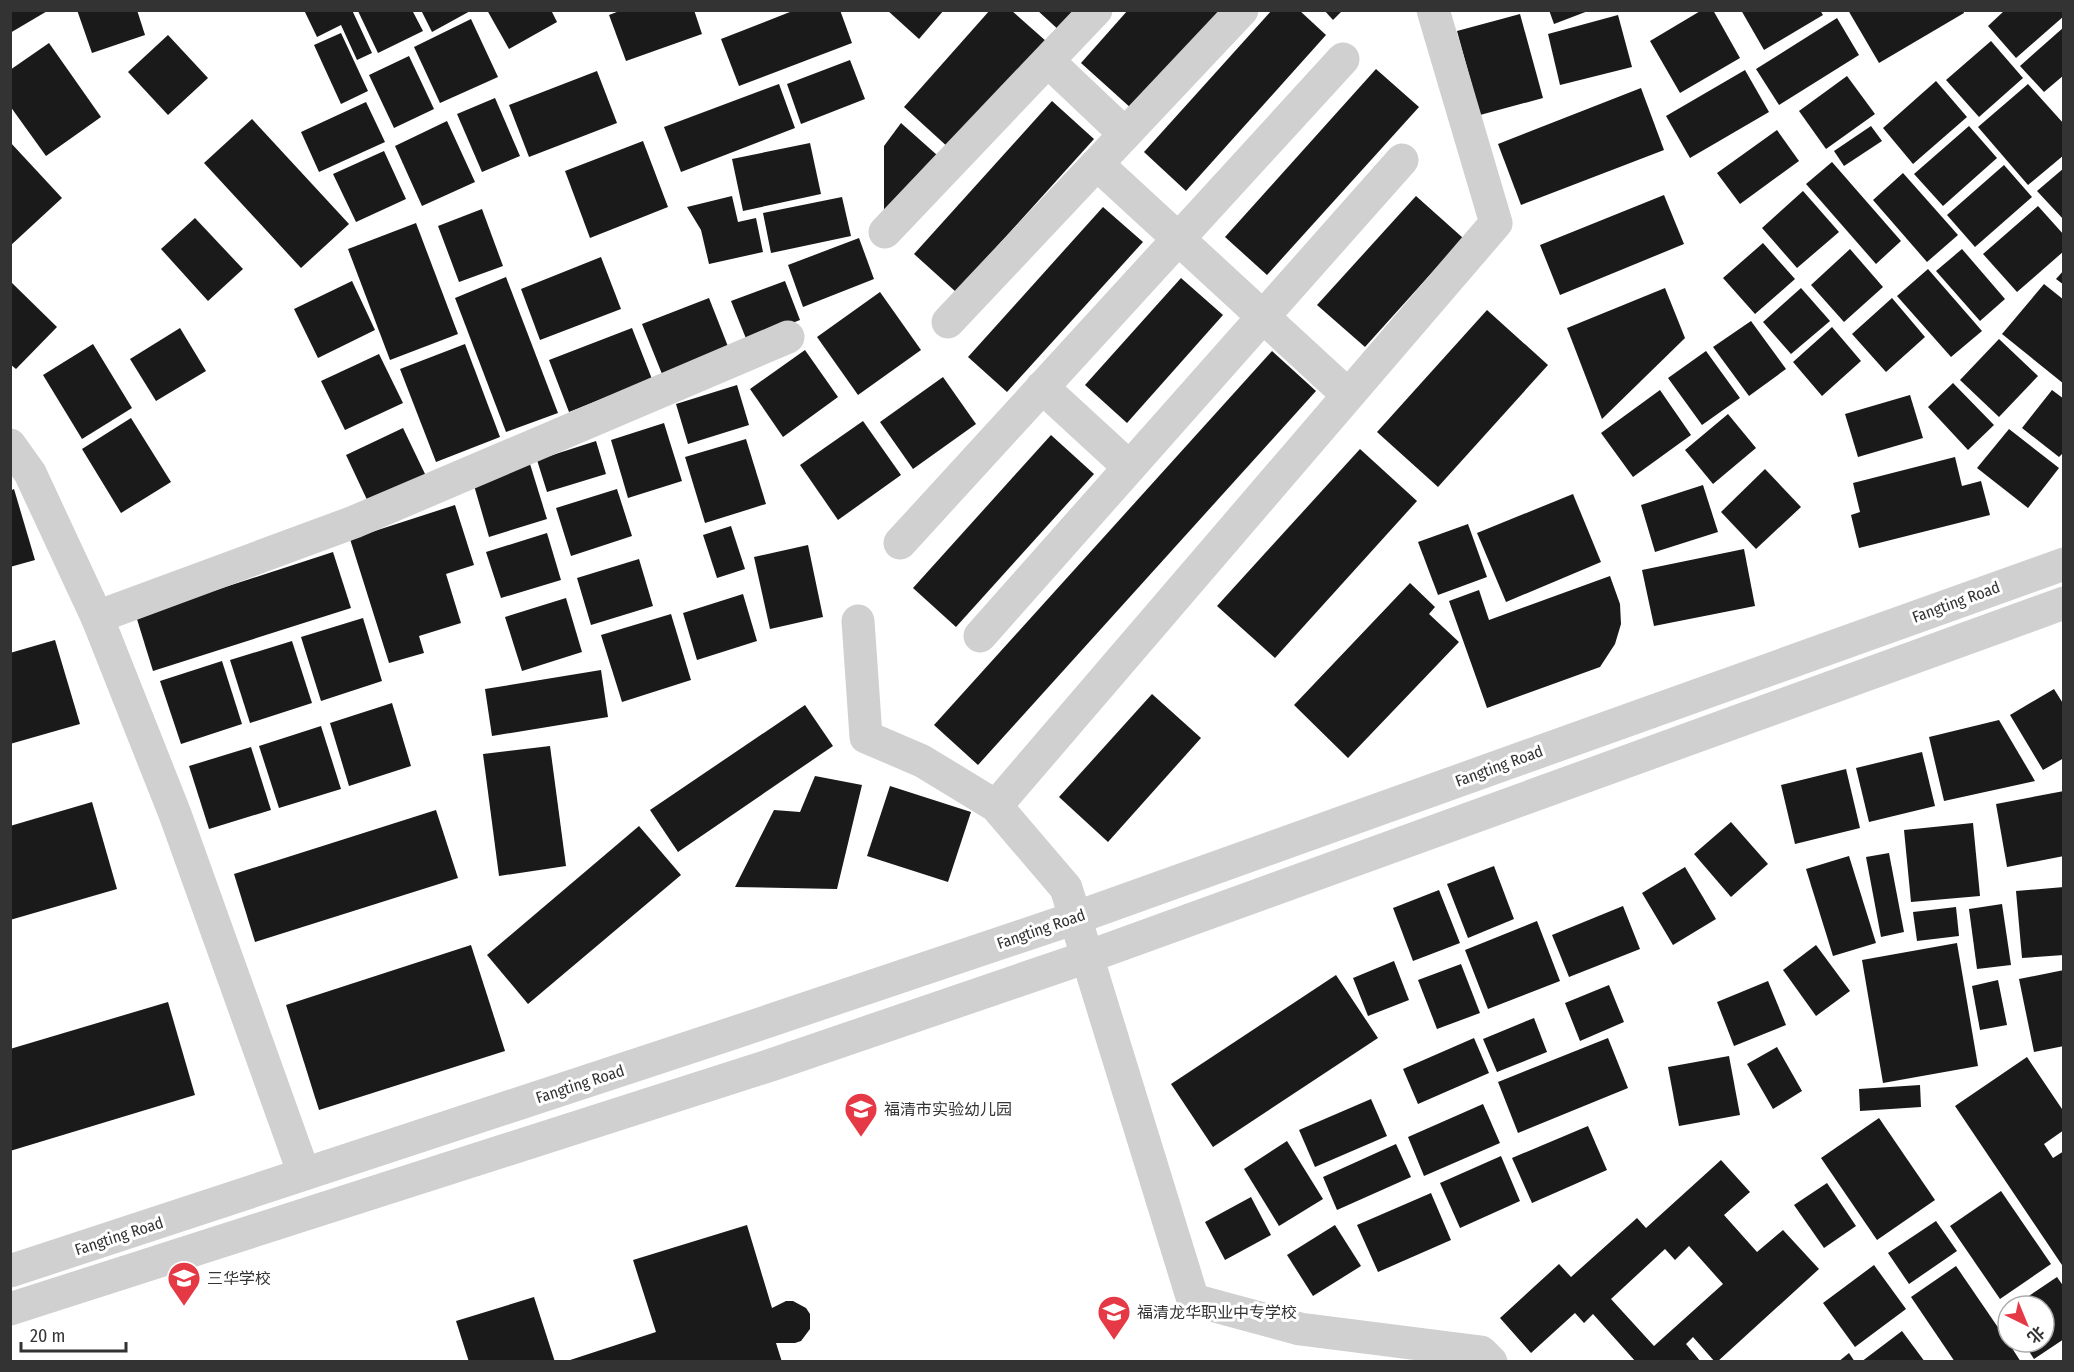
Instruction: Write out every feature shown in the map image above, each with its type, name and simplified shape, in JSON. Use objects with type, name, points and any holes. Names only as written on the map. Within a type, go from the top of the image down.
[{"type":"street","points":[[885,232],[1096,10]]},
{"type":"street","points":[[948,322],[1242,10]]},
{"type":"street","points":[[996,806],[1496,223],[1433,10]]},
{"type":"street","points":[[900,543],[1343,59]]},
{"type":"street","points":[[1048,61],[1125,134]]},
{"type":"street","points":[[980,636],[1402,160]]},
{"type":"street","points":[[1097,164],[1348,395]]},
{"type":"street","points":[[97,618],[354,522],[788,337]]},
{"type":"street","points":[[1042,387],[1129,467]]},
{"type":"street","points":[[10,445],[30,473],[97,618],[175,814],[304,1174]]},
{"type":"street","name":"Fangting Road","points":[[10,1271],[733,1034],[1075,918],[2064,564]]},
{"type":"street","points":[[10,1310],[774,1064],[1087,957],[2064,603]]},
{"type":"street","points":[[858,621],[866,737],[922,761],[996,806],[1066,888],[1193,1300],[1300,1329],[1481,1352],[1491,1362]]},
{"type":"building","points":[[10,10],[49,10],[10,33]]},
{"type":"building","points":[[77,10],[137,10],[145,35],[92,53]]},
{"type":"building","points":[[304,10],[352,10],[372,53],[357,60],[341,25],[317,37]]},
{"type":"building","points":[[412,10],[423,31],[378,53],[358,11]]},
{"type":"building","points":[[421,10],[472,10],[432,32]]},
{"type":"building","points":[[487,10],[551,10],[557,22],[509,49]]},
{"type":"building","points":[[622,10],[694,10],[702,34],[626,61],[609,15]]},
{"type":"building","points":[[795,10],[840,10],[852,43],[739,86],[721,39]]},
{"type":"building","points":[[887,10],[944,10],[919,39]]},
{"type":"building","points":[[990,10],[1011,10],[1047,42],[950,149],[904,107]]},
{"type":"building","points":[[1037,10],[1081,10],[1061,32]]},
{"type":"building","points":[[1128,10],[1222,10],[1132,109],[1081,63]]},
{"type":"building","points":[[1272,10],[1299,10],[1326,35],[1186,191],[1144,152]]},
{"type":"building","points":[[1324,10],[1343,10],[1333,20]]},
{"type":"building","points":[[1549,10],[1587,10],[1588,11],[1554,24]]},
{"type":"building","points":[[1702,10],[1713,10],[1740,58],[1680,93],[1650,41]]},
{"type":"building","points":[[1741,10],[1820,10],[1823,15],[1764,50]]},
{"type":"building","points":[[1848,10],[1963,10],[1964,13],[1879,63]]},
{"type":"building","points":[[2005,10],[2064,10],[2064,16],[2016,58],[1988,26]]},
{"type":"building","points":[[1520,14],[1543,98],[1480,115],[1457,31]]},
{"type":"building","points":[[1618,15],[1632,67],[1560,85],[1548,34]]},
{"type":"building","points":[[1837,18],[1859,55],[1779,105],[1756,69]]},
{"type":"building","points":[[471,19],[498,77],[440,103],[414,47]]},
{"type":"building","points":[[2064,27],[2064,75],[2044,92],[2020,66]]},
{"type":"building","points":[[341,33],[368,91],[341,104],[314,45]]},
{"type":"building","points":[[168,35],[208,78],[168,115],[128,72]]},
{"type":"building","points":[[1991,41],[2023,78],[1979,117],[1946,80]]},
{"type":"building","points":[[49,43],[101,117],[46,156],[10,106],[10,70]]},
{"type":"building","points":[[409,56],[434,109],[394,128],[369,75]]},
{"type":"building","points":[[850,60],[865,99],[801,124],[787,84]]},
{"type":"building","points":[[1376,69],[1419,107],[1267,275],[1225,237]]},
{"type":"building","points":[[1745,70],[1769,112],[1690,158],[1666,116]]},
{"type":"building","points":[[597,71],[617,123],[529,157],[509,105]]},
{"type":"building","points":[[1847,76],[1875,114],[1826,149],[1799,111]]},
{"type":"building","points":[[1936,81],[1967,117],[1913,164],[1883,128]]},
{"type":"building","points":[[779,84],[795,128],[681,172],[664,127]]},
{"type":"building","points":[[2028,84],[2064,124],[2064,155],[2028,185],[1978,127]]},
{"type":"building","points":[[1641,88],[1664,150],[1521,205],[1498,144]]},
{"type":"building","points":[[495,98],[520,156],[482,172],[457,114]]},
{"type":"building","points":[[1052,101],[1094,139],[956,292],[914,254]]},
{"type":"building","points":[[366,102],[385,142],[319,172],[301,132]]},
{"type":"building","points":[[252,119],[349,224],[301,268],[204,163]]},
{"type":"building","points":[[447,121],[475,182],[422,206],[395,146]]},
{"type":"building","points":[[901,123],[937,155],[884,214],[884,146]]},
{"type":"building","points":[[1871,126],[1882,141],[1844,166],[1834,151]]},
{"type":"building","points":[[1969,126],[1997,158],[1943,206],[1914,174]]},
{"type":"building","points":[[1777,130],[1799,161],[1740,204],[1717,173]]},
{"type":"building","points":[[643,141],[668,207],[590,238],[565,171]]},
{"type":"building","points":[[10,142],[62,198],[10,246]]},
{"type":"building","points":[[810,143],[821,194],[743,211],[732,159]]},
{"type":"building","points":[[384,151],[406,199],[356,222],[333,174]]},
{"type":"building","points":[[1832,162],[1901,241],[1876,264],[1806,184]]},
{"type":"building","points":[[2004,165],[2032,197],[1975,247],[1947,215]]},
{"type":"building","points":[[2064,168],[2064,220],[2037,191]]},
{"type":"building","points":[[1903,173],[1958,235],[1927,262],[1873,200]]},
{"type":"building","points":[[1803,191],[1839,232],[1797,268],[1762,228]]},
{"type":"building","points":[[1664,195],[1684,244],[1560,295],[1540,245]]},
{"type":"building","points":[[732,196],[738,222],[756,218],[763,252],[709,264],[701,230],[687,207]]},
{"type":"building","points":[[1416,196],[1463,238],[1365,347],[1317,305]]},
{"type":"building","points":[[842,197],[851,236],[771,253],[763,213]]},
{"type":"building","points":[[2038,206],[2064,235],[2064,251],[2017,292],[1983,254]]},
{"type":"building","points":[[1103,207],[1143,242],[1007,392],[968,357]]},
{"type":"building","points":[[482,209],[503,266],[459,282],[438,226]]},
{"type":"building","points":[[195,218],[243,269],[208,301],[161,249]]},
{"type":"building","points":[[416,223],[458,334],[390,360],[348,249]]},
{"type":"building","points":[[859,238],[874,279],[803,307],[788,265]]},
{"type":"building","points":[[1763,243],[1795,279],[1755,314],[1723,278]]},
{"type":"building","points":[[1850,249],[1883,287],[1844,322],[1811,285]]},
{"type":"building","points":[[1962,249],[2005,299],[1980,321],[1936,271]]},
{"type":"building","points":[[601,257],[621,309],[540,340],[521,289]]},
{"type":"building","points":[[1928,269],[1982,331],[1951,357],[1897,296]]},
{"type":"building","points":[[2064,270],[2064,285],[2056,279]]},
{"type":"building","points":[[506,277],[558,413],[506,432],[455,298]]},
{"type":"building","points":[[1181,278],[1223,315],[1127,423],[1085,385]]},
{"type":"building","points":[[10,281],[57,327],[16,369],[10,364]]},
{"type":"building","points":[[352,281],[375,330],[318,358],[294,309]]},
{"type":"building","points":[[785,281],[800,320],[747,341],[731,301]]},
{"type":"building","points":[[2044,284],[2064,300],[2064,384],[2002,334]]},
{"type":"building","points":[[1665,288],[1685,338],[1602,419],[1567,328]]},
{"type":"building","points":[[1801,288],[1830,321],[1791,354],[1763,322]]},
{"type":"building","points":[[880,292],[921,350],[858,395],[817,337]]},
{"type":"building","points":[[709,298],[729,349],[662,374],[642,324]]},
{"type":"building","points":[[1892,298],[1925,337],[1886,372],[1852,334]]},
{"type":"building","points":[[1487,310],[1548,365],[1438,487],[1377,432]]},
{"type":"building","points":[[1751,321],[1786,369],[1749,396],[1713,347]]},
{"type":"building","points":[[1832,327],[1861,361],[1822,396],[1793,362]]},
{"type":"building","points":[[180,328],[206,371],[156,401],[130,359]]},
{"type":"building","points":[[632,328],[652,379],[569,412],[549,360]]},
{"type":"building","points":[[1999,339],[2038,376],[1999,417],[1960,380]]},
{"type":"building","points":[[93,344],[132,408],[82,439],[43,375]]},
{"type":"building","points":[[465,344],[500,437],[436,462],[400,369]]},
{"type":"building","points":[[805,350],[838,397],[783,437],[750,389]]},
{"type":"building","points":[[1272,351],[1316,391],[978,765],[934,725]]},
{"type":"building","points":[[1706,351],[1740,398],[1702,425],[1668,378]]},
{"type":"building","points":[[379,354],[403,403],[345,430],[321,381]]},
{"type":"building","points":[[943,377],[976,424],[913,469],[880,422]]},
{"type":"building","points":[[1953,383],[1994,425],[1968,450],[1928,407]]},
{"type":"building","points":[[737,385],[749,425],[688,444],[676,404]]},
{"type":"building","points":[[1660,390],[1691,435],[1633,477],[1601,433]]},
{"type":"building","points":[[2052,390],[2064,399],[2064,452],[2059,457],[2022,428]]},
{"type":"building","points":[[1910,395],[1923,438],[1858,457],[1845,414]]},
{"type":"building","points":[[1728,414],[1756,448],[1713,484],[1685,450]]},
{"type":"building","points":[[131,418],[171,482],[121,513],[82,449]]},
{"type":"building","points":[[863,421],[901,475],[838,520],[800,465]]},
{"type":"building","points":[[664,423],[682,481],[628,498],[611,440]]},
{"type":"building","points":[[403,428],[426,476],[369,504],[346,455]]},
{"type":"building","points":[[2009,429],[2059,468],[2028,508],[1977,468]]},
{"type":"building","points":[[1051,435],[1094,474],[956,627],[913,588]]},
{"type":"building","points":[[746,439],[766,504],[705,523],[685,457]]},
{"type":"building","points":[[596,441],[606,474],[547,492],[537,460]]},
{"type":"building","points":[[1360,449],[1417,501],[1275,658],[1217,606]]},
{"type":"building","points":[[1955,457],[1962,486],[1981,481],[1990,515],[1859,548],[1851,515],[1860,512],[1853,483]]},
{"type":"building","points":[[530,464],[547,519],[489,537],[473,482]]},
{"type":"building","points":[[1765,469],[1801,507],[1756,549],[1721,512]]},
{"type":"building","points":[[1703,485],[1718,532],[1655,552],[1641,505]]},
{"type":"building","points":[[14,489],[35,560],[10,567],[10,491]]},
{"type":"building","points":[[617,489],[632,536],[571,556],[556,508]]},
{"type":"building","points":[[1573,494],[1601,562],[1506,602],[1477,533]]},
{"type":"building","points":[[455,505],[474,565],[446,574],[461,623],[419,636],[424,653],[389,663],[350,539]]},
{"type":"building","points":[[1468,524],[1487,577],[1438,595],[1418,542]]},
{"type":"building","points":[[731,526],[745,569],[717,578],[703,535]]},
{"type":"building","points":[[547,533],[561,580],[501,598],[486,552]]},
{"type":"building","points":[[808,545],[823,617],[770,629],[754,557]]},
{"type":"building","points":[[1744,549],[1755,606],[1654,626],[1642,570]]},
{"type":"building","points":[[333,552],[351,608],[153,671],[136,616]]},
{"type":"building","points":[[639,559],[653,606],[591,625],[577,578]]},
{"type":"building","points":[[1610,576],[1620,604],[1621,624],[1615,644],[1600,667],[1487,708],[1449,601],[1479,590],[1489,620]]},
{"type":"building","points":[[1410,583],[1435,607],[1429,614],[1459,642],[1348,758],[1294,705]]},
{"type":"building","points":[[743,594],[757,641],[697,660],[683,613]]},
{"type":"building","points":[[566,598],[582,652],[522,671],[505,617]]},
{"type":"building","points":[[671,614],[691,680],[622,702],[601,635]]},
{"type":"building","points":[[363,618],[382,681],[321,701],[301,637]]},
{"type":"building","points":[[55,640],[80,724],[10,744],[10,653]]},
{"type":"building","points":[[292,641],[312,703],[250,723],[230,660]]},
{"type":"building","points":[[222,661],[242,724],[181,744],[160,681]]},
{"type":"building","points":[[601,670],[608,717],[492,736],[485,689]]},
{"type":"building","points":[[2054,689],[2064,705],[2064,758],[2043,770],[2010,715]]},
{"type":"building","points":[[1152,694],[1201,738],[1108,842],[1059,797]]},
{"type":"building","points":[[392,703],[411,766],[349,786],[330,723]]},
{"type":"building","points":[[805,705],[833,746],[678,852],[650,810]]},
{"type":"building","points":[[1999,720],[2035,781],[1944,801],[1929,737]]},
{"type":"building","points":[[321,726],[341,789],[279,808],[259,746]]},
{"type":"building","points":[[550,746],[566,866],[499,876],[483,754]]},
{"type":"building","points":[[251,747],[271,810],[209,829],[189,766]]},
{"type":"building","points":[[1922,752],[1935,806],[1869,822],[1856,768]]},
{"type":"building","points":[[1846,769],[1860,828],[1795,844],[1781,785]]},
{"type":"building","points":[[815,776],[862,785],[837,889],[735,887],[774,810],[800,812]]},
{"type":"building","points":[[890,786],[971,812],[948,882],[867,856]]},
{"type":"building","points":[[2064,791],[2064,856],[2007,867],[1996,804]]},
{"type":"building","points":[[92,802],[117,889],[10,920],[10,826]]},
{"type":"building","points":[[436,810],[458,878],[255,942],[234,874]]},
{"type":"building","points":[[1731,822],[1768,864],[1731,897],[1694,854]]},
{"type":"building","points":[[1973,823],[1980,896],[1911,902],[1904,830]]},
{"type":"building","points":[[639,826],[681,875],[528,1004],[487,955]]},
{"type":"building","points":[[1889,853],[1904,932],[1881,937],[1866,857]]},
{"type":"building","points":[[1849,856],[1876,943],[1833,956],[1806,869]]},
{"type":"building","points":[[1494,866],[1514,919],[1468,938],[1447,884]]},
{"type":"building","points":[[1685,867],[1716,919],[1673,945],[1642,893]]},
{"type":"building","points":[[2064,887],[2064,955],[2022,958],[2016,891]]},
{"type":"building","points":[[1439,890],[1460,943],[1413,961],[1393,908]]},
{"type":"building","points":[[2002,904],[2011,965],[1977,969],[1969,909]]},
{"type":"building","points":[[1623,906],[1640,949],[1569,977],[1552,935]]},
{"type":"building","points":[[1956,907],[1959,936],[1917,941],[1913,912]]},
{"type":"building","points":[[1537,921],[1560,981],[1488,1009],[1465,950]]},
{"type":"building","points":[[1957,943],[1978,1066],[1883,1083],[1862,960]]},
{"type":"building","points":[[471,945],[505,1051],[319,1110],[286,1005]]},
{"type":"building","points":[[1816,945],[1850,991],[1816,1016],[1783,970]]},
{"type":"building","points":[[1394,961],[1409,1000],[1368,1016],[1353,978]]},
{"type":"building","points":[[1461,964],[1480,1013],[1437,1029],[1418,980]]},
{"type":"building","points":[[2064,970],[2064,1046],[2034,1052],[2019,979]]},
{"type":"building","points":[[1336,975],[1378,1038],[1213,1147],[1171,1084]]},
{"type":"building","points":[[1998,980],[2007,1025],[1980,1030],[1972,986]]},
{"type":"building","points":[[1768,981],[1786,1025],[1734,1046],[1717,1002]]},
{"type":"building","points":[[1609,985],[1624,1022],[1580,1041],[1565,1003]]},
{"type":"building","points":[[168,1002],[195,1095],[10,1151],[10,1049]]},
{"type":"building","points":[[1534,1018],[1547,1052],[1497,1072],[1483,1039]]},
{"type":"building","points":[[1474,1038],[1489,1073],[1418,1104],[1403,1069]]},
{"type":"building","points":[[1608,1038],[1628,1088],[1518,1133],[1498,1082]]},
{"type":"building","points":[[1777,1047],[1802,1091],[1773,1109],[1747,1064]]},
{"type":"building","points":[[1729,1056],[1740,1115],[1679,1126],[1668,1067]]},
{"type":"building","points":[[2027,1057],[2064,1112],[2064,1130],[2044,1144],[2053,1158],[2064,1151],[2064,1268],[1955,1106]]},
{"type":"building","points":[[1920,1085],[1921,1107],[1860,1111],[1859,1089]]},
{"type":"building","points":[[1371,1099],[1387,1136],[1315,1167],[1299,1130]]},
{"type":"building","points":[[1483,1104],[1500,1143],[1424,1176],[1408,1137]]},
{"type":"building","points":[[1879,1118],[1935,1200],[1877,1240],[1821,1158]]},
{"type":"building","points":[[1588,1126],[1607,1170],[1532,1203],[1512,1158]]},
{"type":"building","points":[[1287,1141],[1323,1199],[1279,1226],[1244,1169]]},
{"type":"building","points":[[1396,1144],[1411,1177],[1337,1210],[1323,1177]]},
{"type":"building","points":[[1501,1156],[1520,1201],[1460,1228],[1440,1183]]},
{"type":"building","points":[[1721,1160],[1750,1192],[1724,1215],[1757,1252],[1783,1230],[1819,1269],[1717,1362],[1693,1337],[1686,1344],[1701,1362],[1636,1362],[1593,1314],[1584,1323],[1575,1313],[1531,1353],[1500,1318],[1559,1264],[1571,1277],[1637,1218],[1646,1228]],"holes":[[[1689,1246],[1723,1284],[1654,1346],[1611,1299],[1665,1249],[1675,1260]]]},
{"type":"building","points":[[1827,1183],[1856,1226],[1824,1248],[1794,1205]]},
{"type":"building","points":[[2001,1191],[2051,1264],[2007,1294],[1997,1294],[1950,1226]]},
{"type":"building","points":[[1431,1193],[1451,1240],[1378,1272],[1357,1225]]},
{"type":"building","points":[[1251,1197],[1271,1235],[1225,1260],[1205,1222]]},
{"type":"building","points":[[1936,1221],[1957,1251],[1909,1284],[1888,1253]]},
{"type":"building","points":[[747,1225],[772,1308],[786,1301],[793,1301],[806,1308],[810,1314],[810,1329],[801,1341],[776,1343],[782,1362],[564,1362],[656,1332],[633,1260]]},
{"type":"building","points":[[1335,1225],[1361,1266],[1313,1296],[1287,1255]]},
{"type":"building","points":[[1874,1265],[1906,1309],[1855,1347],[1823,1303]]},
{"type":"building","points":[[1956,1266],[1996,1325],[1996,1354],[2016,1354],[2021,1362],[1955,1362],[1911,1297]]},
{"type":"building","points":[[2057,1277],[2064,1287],[2064,1339],[2056,1344],[2056,1294],[2032,1294]]},
{"type":"building","points":[[534,1297],[555,1362],[469,1362],[456,1321]]},
{"type":"building","points":[[1902,1331],[1925,1362],[1861,1362]]},
{"type":"building","points":[[1849,1353],[1855,1362],[1838,1362]]},
{"type":"building","points":[[2031,1354],[2042,1354],[2034,1359]]},
{"type":"place","name":"福清市实验幼儿园","points":[[861,1138]]},
{"type":"place","name":"三华学校","points":[[184,1307]]},
{"type":"place","name":"福清龙华职业中专学校","points":[[1114,1341]]}]
